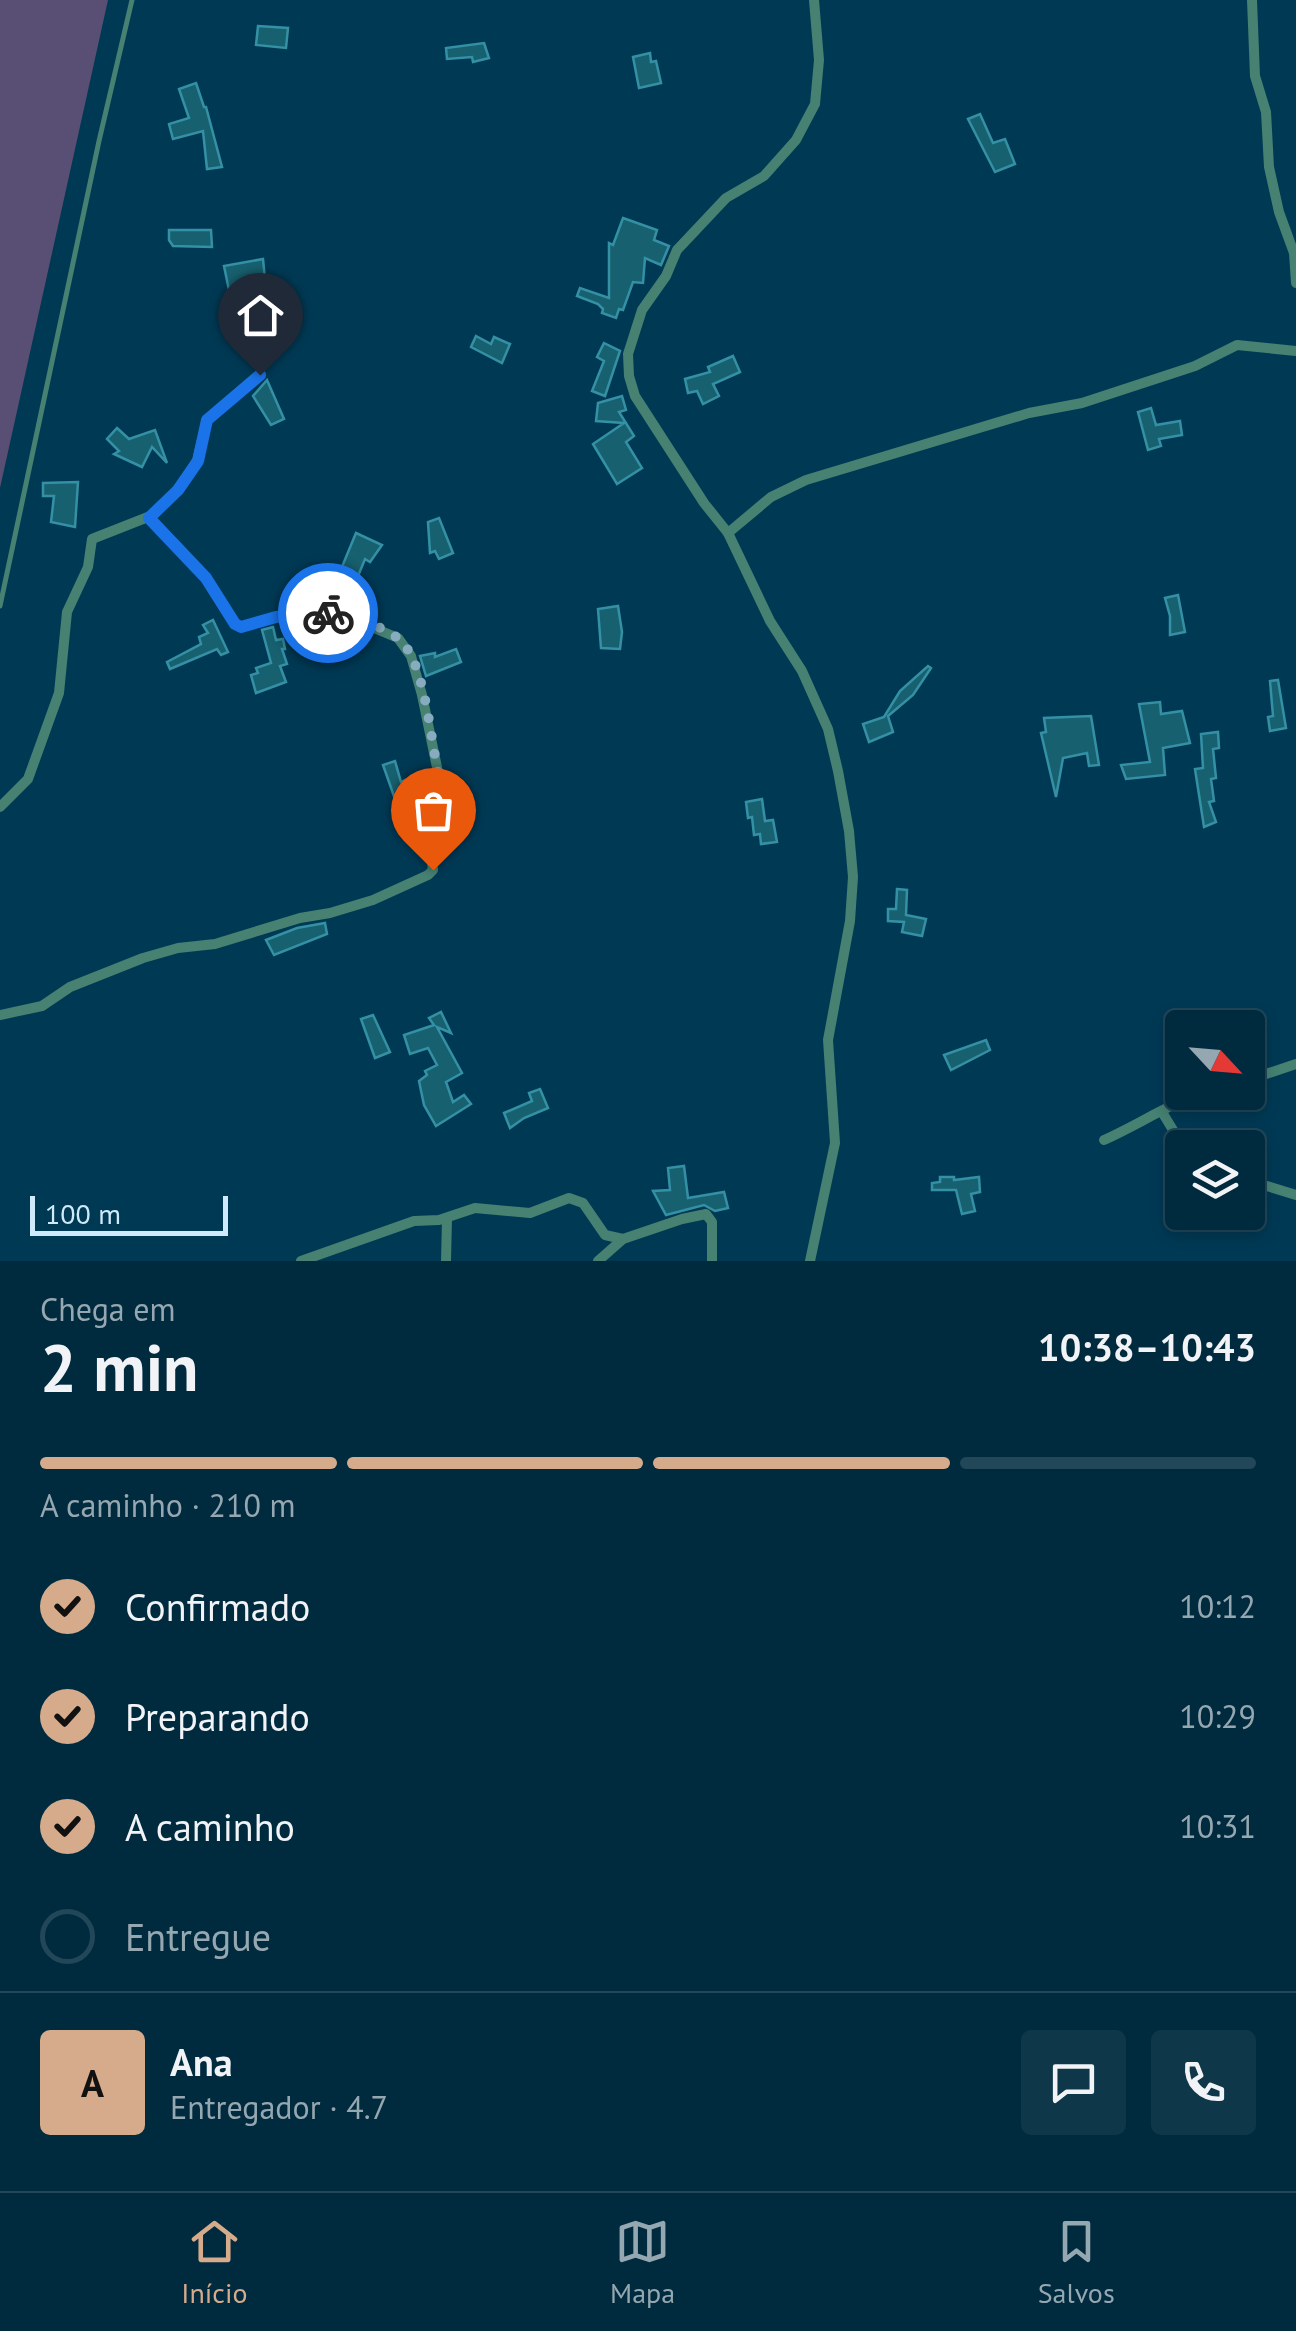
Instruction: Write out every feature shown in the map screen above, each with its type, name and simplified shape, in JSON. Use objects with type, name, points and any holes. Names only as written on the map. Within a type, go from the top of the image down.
[{"type":"street","points":[[810,1261],[836,1144],[828,1040],[850,921],[853,876],[849,832],[828,729],[802,671],[770,620],[728,533],[704,503],[635,396],[628,354],[642,310],[690,232],[726,198],[764,176],[796,140],[809,116],[815,104],[819,60],[814,0]]},
{"type":"street","points":[[1252,0],[1254,76],[1266,112],[1269,168],[1294,254],[1296,282]]},
{"type":"street","points":[[728,533],[772,497],[806,480],[1029,413],[1101,397],[1195,366],[1237,345],[1296,351]]},
{"type":"street","points":[[0,807],[28,779],[59,693],[66,612],[88,568],[92,539],[149,518],[178,490],[198,461],[207,420],[260,375]]},
{"type":"street","points":[[0,1015],[42,1006],[70,988],[143,958],[178,948],[215,944],[372,900],[433,870],[423,794],[439,777],[427,713],[406,646],[384,631],[332,613],[276,617],[241,627],[220,604],[206,578],[149,518]]},
{"type":"street","points":[[1265,1074],[1296,1064]]},
{"type":"street","points":[[1104,1140],[1165,1110]]},
{"type":"street","points":[[1162,1112],[1173,1130]]},
{"type":"street","points":[[1265,1186],[1296,1195]]},
{"type":"street","points":[[301,1261],[414,1221],[447,1218],[475,1208],[530,1213],[570,1198],[584,1202],[600,1231],[622,1240]]},
{"type":"street","points":[[598,1261],[622,1240],[682,1218],[706,1214],[712,1222],[712,1261]]},
{"type":"street","points":[[446,1261],[447,1218]]},
{"type":"lane","points":[[0,606],[132,0]]},
{"type":"shaded area","points":[[0,0],[108,0],[0,488]]},
{"type":"building","points":[[258,26],[288,28],[286,48],[256,45]]},
{"type":"building","points":[[484,43],[489,58],[473,62],[472,57],[447,59],[446,48]]},
{"type":"building","points":[[650,53],[661,83],[639,88],[633,57]]},
{"type":"building","points":[[196,83],[222,167],[207,169],[203,131],[173,139],[169,124],[189,118],[179,89]]},
{"type":"building","points":[[980,114],[993,143],[1005,139],[1015,164],[995,172],[968,119]]},
{"type":"building","points":[[623,218],[657,230],[654,240],[669,246],[661,265],[645,258],[643,283],[633,282],[616,318],[602,313],[598,304],[577,296],[580,288],[609,298],[609,243],[613,245]]},
{"type":"building","points":[[169,230],[211,230],[212,247],[173,246]]},
{"type":"building","points":[[263,259],[265,279],[240,282],[231,300],[224,266]]},
{"type":"building","points":[[476,336],[491,344],[494,337],[510,344],[502,363],[471,347]]},
{"type":"building","points":[[604,343],[620,351],[605,396],[592,391],[604,361],[597,357]]},
{"type":"building","points":[[733,356],[740,372],[713,384],[719,396],[703,404],[697,391],[688,393],[685,379],[710,372],[708,367]]},
{"type":"building","points":[[267,380],[284,419],[271,425],[253,396]]},
{"type":"building","points":[[622,396],[626,410],[619,412],[634,436],[626,442],[642,468],[617,484],[593,444],[624,423],[596,421],[598,403]]},
{"type":"building","points":[[1151,408],[1156,425],[1180,421],[1182,435],[1159,439],[1161,446],[1148,450],[1138,412]]},
{"type":"building","points":[[117,428],[129,439],[155,430],[167,463],[152,447],[142,467],[114,454],[119,451],[107,439]]},
{"type":"building","points":[[78,482],[75,527],[51,522],[54,496],[43,496],[43,483]]},
{"type":"building","points":[[439,518],[453,553],[439,559],[435,551],[430,553],[428,522]]},
{"type":"building","points":[[356,533],[382,545],[370,562],[365,559],[356,581],[339,574]]},
{"type":"building","points":[[1178,595],[1185,632],[1170,635],[1165,598]]},
{"type":"building","points":[[618,606],[620,649],[601,648],[598,609]]},
{"type":"building","points":[[213,620],[228,652],[221,655],[217,649],[170,669],[167,662],[201,644],[199,637],[208,633],[203,625]]},
{"type":"building","points":[[273,627],[276,640],[283,639],[287,664],[280,666],[286,682],[256,693],[251,675],[258,673],[256,668],[271,663],[262,630]]},
{"type":"building","points":[[456,649],[461,662],[426,676],[420,656],[435,653],[435,657]]},
{"type":"building","points":[[928,666],[931,668],[913,695],[888,716],[893,732],[869,742],[863,724],[884,717],[900,691]]},
{"type":"building","points":[[1278,680],[1286,728],[1270,731],[1270,681]]},
{"type":"building","points":[[1160,702],[1161,714],[1182,711],[1190,743],[1163,748],[1165,775],[1126,779],[1121,765],[1150,762],[1139,704]]},
{"type":"building","points":[[1091,716],[1099,765],[1089,766],[1087,753],[1063,758],[1056,797],[1041,733],[1046,732],[1044,718]]},
{"type":"building","points":[[1218,732],[1219,748],[1213,749],[1216,778],[1211,779],[1214,801],[1209,802],[1216,822],[1204,827],[1195,769],[1203,768],[1201,734]]},
{"type":"building","points":[[395,761],[401,782],[405,780],[411,797],[396,802],[383,765]]},
{"type":"building","points":[[762,799],[765,821],[773,820],[777,842],[761,844],[760,834],[754,835],[752,817],[748,818],[746,802]]},
{"type":"building","points":[[897,889],[907,890],[906,915],[926,919],[922,936],[902,932],[904,922],[888,921],[888,909],[896,909]]},
{"type":"building","points":[[325,923],[327,934],[274,955],[266,940],[297,928]]},
{"type":"building","points":[[441,1012],[451,1033],[437,1027],[462,1073],[446,1082],[453,1102],[464,1095],[471,1104],[436,1126],[424,1105],[419,1081],[427,1075],[425,1071],[437,1065],[428,1048],[410,1054],[404,1035],[434,1025],[429,1018]]},
{"type":"building","points":[[373,1015],[390,1052],[375,1058],[361,1019]]},
{"type":"building","points":[[986,1040],[990,1050],[951,1070],[944,1055]]},
{"type":"building","points":[[540,1089],[548,1108],[510,1128],[504,1113],[532,1101],[529,1093]]},
{"type":"building","points":[[684,1166],[688,1198],[724,1192],[728,1208],[715,1211],[704,1205],[666,1215],[653,1191],[670,1190],[668,1168]]},
{"type":"building","points":[[940,1177],[979,1177],[980,1192],[971,1194],[975,1211],[962,1214],[956,1190],[932,1190],[932,1183],[940,1182]]},
{"type":"way so far","points":[[328,613],[398,638],[411,656],[439,777],[436,784],[423,791],[433,870]]},
{"type":"route","points":[[260,375],[207,420],[198,461],[178,490],[149,518],[206,578],[235,624],[241,627],[276,617],[328,613]]}]
